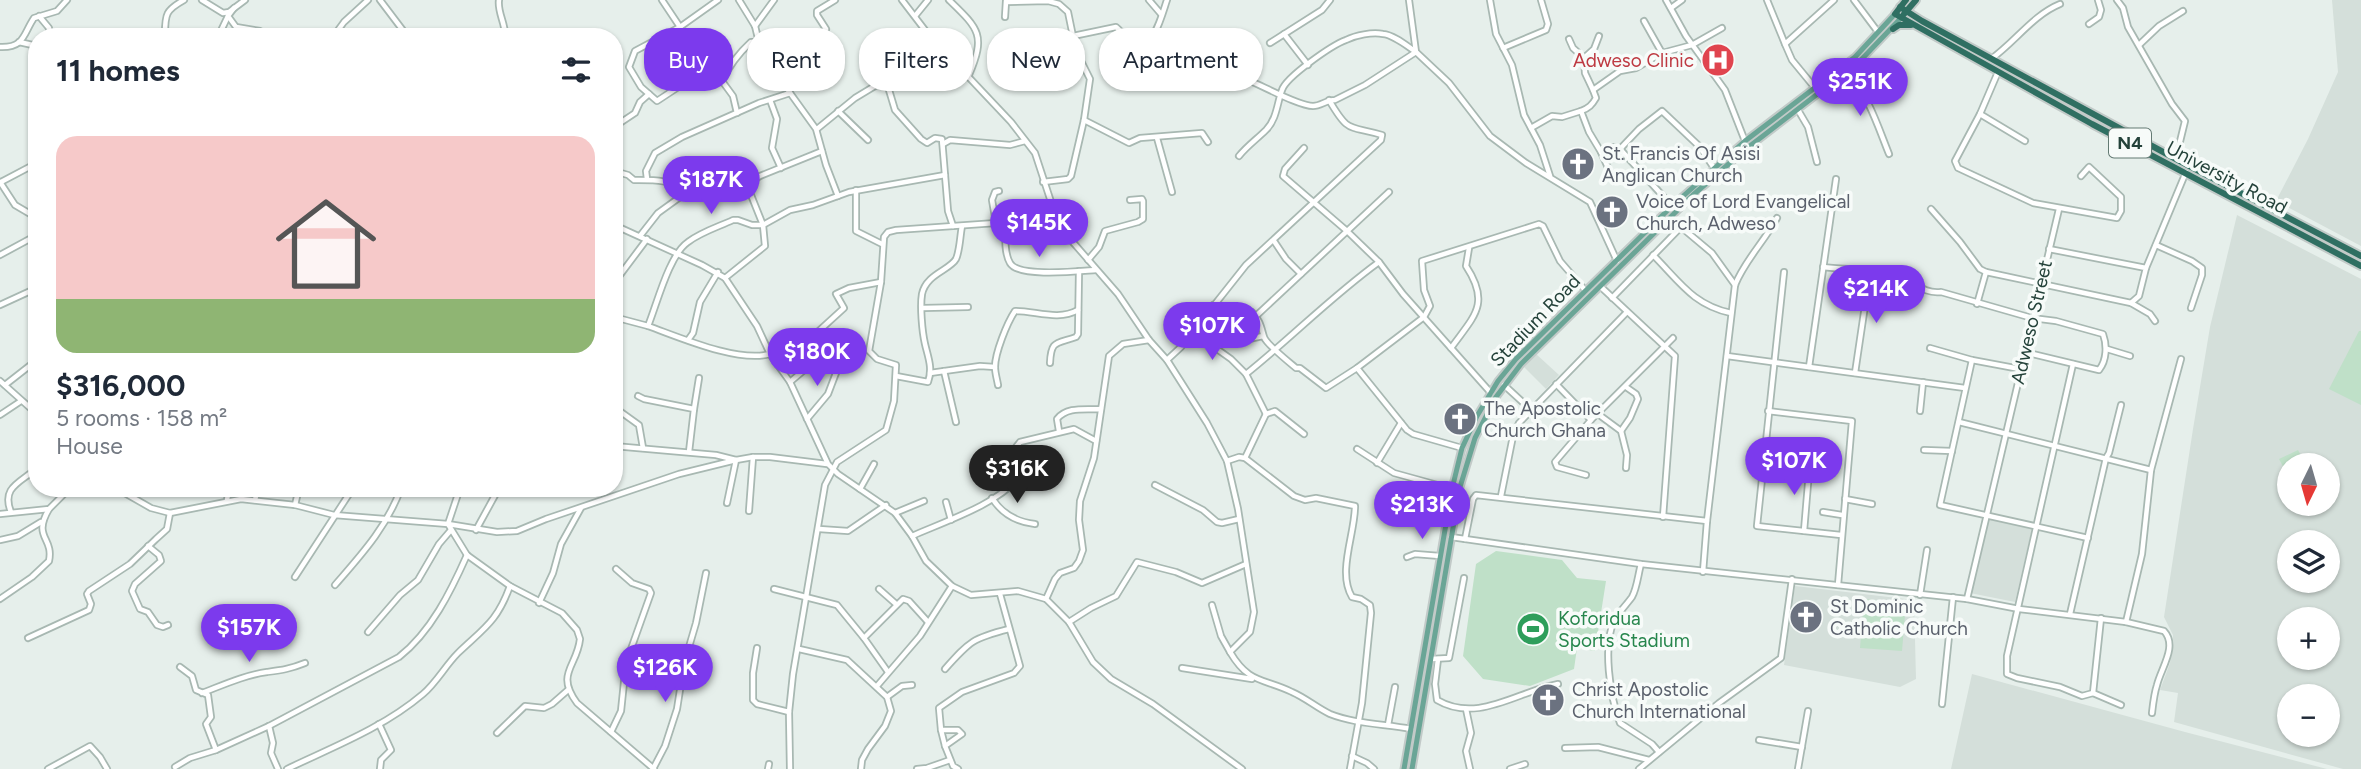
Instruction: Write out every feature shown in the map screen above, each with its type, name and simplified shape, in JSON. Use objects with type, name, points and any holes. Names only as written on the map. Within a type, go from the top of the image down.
[{"type":"highway","points":[[1898,16],[1912,1]]},
{"type":"highway","points":[[1912,1],[1913,12],[1922,21]]},
{"type":"highway","name":"University Road","points":[[1903,9],[2176,159],[2361,256]]},
{"type":"highway","name":"University Road","points":[[1898,16],[2361,266]]},
{"type":"highway","points":[[1893,29],[1899,25],[1913,25]]},
{"type":"main road","name":"Stadium Road","points":[[1412,769],[1434,659],[1460,486],[1470,450],[1488,410],[1504,385],[1521,364],[1693,195],[1815,88],[1855,57],[1898,16]]},
{"type":"main road","name":"Stadium Road","points":[[1405,768],[1452,489],[1462,448],[1491,393],[1516,359],[1672,206],[1745,141],[1798,110],[1846,72],[1893,29],[1898,16]]},
{"type":"main road","points":[[1439,567],[1447,568]]},
{"type":"main road","points":[[1405,768],[1412,769]]},
{"type":"street","points":[[30,28],[34,18],[57,11],[67,0]]},
{"type":"street","points":[[164,28],[165,16],[172,7],[184,0]]},
{"type":"street","points":[[202,0],[223,13],[245,0]]},
{"type":"street","points":[[340,28],[368,0]]},
{"type":"street","points":[[380,0],[401,28]]},
{"type":"street","points":[[499,0],[498,5],[506,28]]},
{"type":"street","points":[[662,0],[680,27]]},
{"type":"street","points":[[672,91],[657,101],[641,87],[630,71],[632,55],[646,44],[680,27],[717,0]]},
{"type":"street","points":[[739,0],[755,26],[774,0]]},
{"type":"street","points":[[825,28],[817,11],[835,0]]},
{"type":"street","points":[[902,0],[925,28]]},
{"type":"street","points":[[915,16],[928,0]]},
{"type":"street","points":[[949,0],[972,28]]},
{"type":"street","points":[[1149,0],[1162,15]]},
{"type":"street","points":[[1085,33],[1116,27],[1128,38],[1143,45],[1156,31],[1167,0]]},
{"type":"street","points":[[1270,43],[1322,10],[1330,0]]},
{"type":"street","points":[[1409,0],[1416,52]]},
{"type":"street","points":[[1490,0],[1496,34],[1512,65],[1524,115],[1540,145],[1550,178]]},
{"type":"street","points":[[1503,48],[1546,30],[1548,24],[1541,0]]},
{"type":"street","points":[[1666,0],[1692,45],[1726,90],[1745,141]]},
{"type":"street","points":[[1671,8],[1682,0]]},
{"type":"street","points":[[1768,0],[1792,60],[1815,88]]},
{"type":"street","points":[[1786,44],[1833,0]]},
{"type":"street","points":[[1854,0],[1879,33]]},
{"type":"street","points":[[2089,24],[2099,17],[2101,10],[2098,0]]},
{"type":"street","points":[[2118,0],[2128,27],[2172,104],[2185,121],[2176,159]]},
{"type":"street","points":[[1005,17],[1006,1],[1048,1],[1059,4],[1068,12],[1071,28]]},
{"type":"street","points":[[1991,59],[2030,26],[2042,12],[2060,4]]},
{"type":"street","points":[[222,28],[234,8]]},
{"type":"street","points":[[2138,45],[2159,26],[2183,10]]},
{"type":"street","points":[[39,16],[49,28]]},
{"type":"street","points":[[228,16],[236,27],[242,28]]},
{"type":"street","points":[[1644,21],[1662,53]]},
{"type":"street","points":[[1593,90],[1620,71],[1636,68],[1662,53],[1692,45],[1722,27]]},
{"type":"street","points":[[973,29],[978,36],[979,52],[973,65]]},
{"type":"street","points":[[0,47],[15,46],[28,32]]},
{"type":"street","points":[[1284,34],[1308,65]]},
{"type":"street","points":[[1239,156],[1269,127],[1288,80],[1347,39],[1369,34],[1388,35],[1416,52],[1449,83],[1490,136],[1525,163],[1590,202],[1617,261]]},
{"type":"street","points":[[1584,58],[1594,49],[1599,36]]},
{"type":"street","points":[[1531,128],[1552,116],[1562,117],[1589,108],[1596,98],[1585,73],[1584,58],[1573,48],[1569,39]]},
{"type":"street","points":[[19,42],[28,44]]},
{"type":"street","points":[[733,62],[747,45]]},
{"type":"street","points":[[1263,86],[1313,106],[1335,100],[1365,85],[1416,52]]},
{"type":"street","points":[[1044,182],[1068,179],[1071,176],[1090,79],[1085,69]]},
{"type":"street","points":[[1846,72],[1856,81],[1889,154]]},
{"type":"street","points":[[1998,72],[1955,161],[1958,169],[2033,203],[2116,218],[2121,211],[2121,197],[2092,169],[2086,168],[2081,176]]},
{"type":"street","points":[[973,81],[1035,153],[1053,208],[1071,240],[1118,294],[1149,340],[1167,360],[1227,460],[1253,601],[1250,632],[1230,652]]},
{"type":"street","points":[[729,91],[737,113]]},
{"type":"street","points":[[816,129],[838,110],[868,91]]},
{"type":"street","points":[[889,91],[895,110],[920,139],[927,143],[938,137],[942,139],[948,211],[953,226]]},
{"type":"street","points":[[648,179],[646,171],[655,153],[682,137],[790,93],[816,129],[838,196]]},
{"type":"street","points":[[623,121],[635,113],[640,102],[649,94]]},
{"type":"street","points":[[770,100],[777,119],[772,148],[781,168]]},
{"type":"street","points":[[1167,360],[1246,265],[1314,204],[1382,137],[1379,133],[1349,127],[1342,122],[1329,100]]},
{"type":"street","points":[[838,110],[868,140]]},
{"type":"street","points":[[1798,110],[1808,127],[1817,162]]},
{"type":"street","points":[[1581,111],[1614,181]]},
{"type":"street","points":[[1620,149],[1662,111],[1699,146],[1714,168]]},
{"type":"street","points":[[1980,114],[2025,141]]},
{"type":"street","points":[[1084,120],[1129,143],[1140,138],[1202,133],[1208,142]]},
{"type":"street","points":[[1157,138],[1172,192]]},
{"type":"street","points":[[943,144],[950,140],[1010,145],[1026,141]]},
{"type":"street","points":[[1601,152],[1612,147],[1620,149],[1672,206]]},
{"type":"street","points":[[1304,148],[1285,169],[1283,176],[1379,262],[1403,294],[1491,393]]},
{"type":"street","points":[[724,278],[762,250],[766,241],[747,185],[760,176],[822,151]]},
{"type":"street","points":[[28,167],[0,182],[15,205],[28,213]]},
{"type":"street","points":[[2131,303],[2139,296],[2147,268],[2186,172]]},
{"type":"street","points":[[623,174],[634,180],[648,179],[682,187],[687,192]]},
{"type":"street","points":[[648,326],[676,253],[697,236],[733,220],[762,225],[790,210],[856,190],[944,175]]},
{"type":"street","points":[[1809,367],[1836,179]]},
{"type":"street","points":[[640,236],[658,213],[687,192],[711,182]]},
{"type":"street","points":[[856,190],[856,231],[882,244]]},
{"type":"street","points":[[996,223],[992,200],[995,192],[999,191]]},
{"type":"street","points":[[1256,316],[1389,192]]},
{"type":"street","points":[[1088,260],[1099,247],[1105,231],[1143,219],[1142,199],[1130,200]]},
{"type":"street","points":[[623,493],[679,474],[753,457],[830,466],[886,430],[894,401],[896,365],[877,359],[869,351],[881,282],[882,244],[888,232],[996,223],[1053,208]]},
{"type":"street","points":[[1931,209],[1986,272],[2131,303],[2150,314],[2155,321]]},
{"type":"street","name":"Adweso Street","points":[[1967,599],[2059,209]]},
{"type":"street","points":[[1703,572],[1735,285],[1745,264],[1763,243],[1777,218]]},
{"type":"street","points":[[1006,219],[1007,250],[1010,264],[1014,267],[1032,271],[1097,270]]},
{"type":"street","points":[[1213,305],[1227,317],[1246,311],[1256,316],[1269,344],[1296,368],[1326,388],[1424,317],[1430,306],[1424,290],[1422,261],[1539,224],[1543,226],[1560,261],[1585,290]]},
{"type":"street","points":[[896,376],[926,383],[930,373],[930,360],[923,330],[922,293],[940,270],[954,262],[962,226]]},
{"type":"street","points":[[1612,298],[1679,228],[1683,227],[1712,253],[1735,285]]},
{"type":"street","points":[[623,229],[718,272],[724,278],[757,326],[769,354],[790,382],[830,466],[895,513],[926,561],[953,586],[971,595],[1018,591],[1046,599],[1069,622],[1093,662],[1111,679],[1153,705],[1242,769]]},
{"type":"street","points":[[0,255],[28,238]]},
{"type":"street","points":[[623,271],[647,239]]},
{"type":"street","points":[[1274,241],[1286,259],[1301,274]]},
{"type":"street","points":[[2156,245],[2202,268],[2191,308]]},
{"type":"street","points":[[1451,348],[1477,312],[1478,284],[1466,266],[1469,248]]},
{"type":"street","points":[[2049,249],[2147,268]]},
{"type":"street","points":[[1653,255],[1700,302],[1716,310],[1731,313]]},
{"type":"street","points":[[1246,374],[1344,287],[1379,262]]},
{"type":"street","points":[[1823,267],[1900,276],[1926,292],[1941,292],[1977,304],[2103,334],[2107,349],[2099,370],[2024,352]]},
{"type":"street","points":[[1050,363],[1053,344],[1078,334],[1079,271]]},
{"type":"street","points":[[688,340],[693,333],[700,302],[718,272]]},
{"type":"street","points":[[1784,272],[1757,526],[1841,535]]},
{"type":"street","points":[[1855,373],[1870,272]]},
{"type":"street","points":[[1977,304],[1986,272]]},
{"type":"street","points":[[790,382],[803,371],[810,339],[844,308],[836,294],[849,288],[881,282]]},
{"type":"street","points":[[1601,287],[1666,345],[1676,360],[1663,517]]},
{"type":"street","points":[[0,305],[28,292]]},
{"type":"street","points":[[923,308],[968,307]]},
{"type":"street","points":[[998,385],[995,367],[1008,321],[1015,311],[1069,315],[1078,310]]},
{"type":"street","points":[[1501,496],[1516,427],[1530,409],[1627,312]]},
{"type":"street","points":[[623,319],[694,344],[746,355],[769,354]]},
{"type":"street","points":[[1193,332],[1246,374],[1266,414]]},
{"type":"street","points":[[1209,344],[1218,339],[1244,340],[1263,336]]},
{"type":"street","points":[[1586,475],[1557,467],[1555,462],[1591,420],[1673,338]]},
{"type":"street","points":[[1046,599],[1060,573],[1074,568],[1083,550],[1079,520],[1080,501],[1094,458],[1109,356],[1122,344],[1149,340]]},
{"type":"street","points":[[1930,348],[1972,360],[2020,369]]},
{"type":"street","points":[[2107,349],[2130,356]]},
{"type":"street","points":[[1727,356],[1966,388]]},
{"type":"street","points":[[2126,622],[2142,554],[2151,470],[2181,359]]},
{"type":"street","points":[[1972,360],[1940,505],[2088,538]]},
{"type":"street","points":[[2073,364],[2007,656],[2006,671],[2017,678],[2060,687],[2082,696],[2093,693],[2121,705]]},
{"type":"street","points":[[807,419],[828,394],[839,365]]},
{"type":"street","points":[[28,366],[2,383],[28,407]]},
{"type":"street","points":[[930,373],[995,367]]},
{"type":"street","points":[[1357,368],[1413,434],[1462,448]]},
{"type":"street","points":[[944,370],[956,422]]},
{"type":"street","points":[[689,452],[699,378]]},
{"type":"street","points":[[1920,411],[1923,382]]},
{"type":"street","points":[[1556,384],[1591,420]]},
{"type":"street","points":[[1504,385],[1530,409]]},
{"type":"street","points":[[1621,431],[1638,399],[1636,394],[1626,387]]},
{"type":"street","points":[[638,396],[694,410]]},
{"type":"street","points":[[0,415],[21,401]]},
{"type":"street","points":[[2070,614],[2105,458],[2109,453],[2121,405]]},
{"type":"street","points":[[1059,431],[1057,419],[1062,414],[1074,409],[1101,409]]},
{"type":"street","points":[[1245,458],[1266,414],[1275,411],[1304,434]]},
{"type":"street","points":[[1768,411],[1852,421],[1838,585]]},
{"type":"street","points":[[623,413],[639,425],[643,448]]},
{"type":"street","points":[[1598,414],[1621,431],[1627,455],[1626,468]]},
{"type":"street","points":[[1959,422],[2151,470]]},
{"type":"street","points":[[1377,463],[1401,423]]},
{"type":"street","points":[[912,536],[951,520],[1009,487],[1018,477],[1017,444],[1074,429],[1096,441]]},
{"type":"street","points":[[623,447],[716,455],[736,460]]},
{"type":"street","points":[[1357,449],[1401,476],[1452,489]]},
{"type":"street","points":[[1764,450],[1781,456],[1802,457],[1808,461],[1804,531]]},
{"type":"street","points":[[1924,450],[1952,451]]},
{"type":"street","points":[[748,511],[753,457]]},
{"type":"street","points":[[1227,460],[1245,458],[1294,496],[1305,500],[1316,498],[1355,506],[1347,586],[1352,597],[1370,605],[1371,613],[1362,703],[1350,769]]},
{"type":"street","points":[[727,503],[736,460]]},
{"type":"street","points":[[860,489],[874,464]]},
{"type":"street","points":[[790,769],[789,712],[793,674],[830,466]]},
{"type":"street","points":[[11,512],[7,502],[9,491],[28,475]]},
{"type":"street","points":[[1155,485],[1203,510],[1217,522],[1240,519]]},
{"type":"street","points":[[1465,539],[1473,497],[1476,495],[1707,521]]},
{"type":"street","points":[[0,540],[18,537],[41,521],[62,497]]},
{"type":"street","points":[[132,497],[151,508],[170,513],[227,500],[255,500],[295,505],[334,515],[448,523],[497,533],[517,531],[611,497]]},
{"type":"street","points":[[295,505],[297,497]]},
{"type":"street","points":[[295,577],[347,497]]},
{"type":"street","points":[[334,585],[380,533],[397,497]]},
{"type":"street","points":[[457,497],[448,523],[467,555],[510,586],[562,613],[580,635],[580,646],[568,670],[568,690],[577,703],[653,769],[665,746],[677,709],[684,664],[706,573]]},
{"type":"street","points":[[476,530],[494,497]]},
{"type":"street","points":[[992,498],[1001,511],[1020,522],[1035,524]]},
{"type":"street","points":[[1845,499],[1872,504]]},
{"type":"street","points":[[895,513],[924,501]]},
{"type":"street","points":[[946,502],[951,520]]},
{"type":"street","points":[[819,529],[848,531],[886,505]]},
{"type":"street","points":[[539,603],[553,573],[561,544],[581,507]]},
{"type":"street","points":[[0,514],[49,509]]},
{"type":"street","points":[[1823,512],[1842,515]]},
{"type":"street","points":[[28,638],[89,610],[89,591],[130,564],[167,529],[170,513]]},
{"type":"street","points":[[0,599],[32,577],[49,561],[50,547],[41,531],[41,521]]},
{"type":"street","points":[[368,632],[400,595],[418,580],[439,544],[451,530]]},
{"type":"street","points":[[1451,537],[1641,565],[1953,597],[2019,609],[2126,622],[2164,631],[2168,636],[2167,659],[2157,684],[2152,713]]},
{"type":"street","points":[[148,546],[159,555],[161,561],[132,590],[140,609],[148,612],[157,625],[168,625]]},
{"type":"street","points":[[1920,595],[1927,550]]},
{"type":"street","points":[[1407,557],[1415,554],[1440,556]]},
{"type":"street","points":[[174,767],[270,726],[406,652],[453,587],[467,555]]},
{"type":"street","points":[[1069,622],[1116,596],[1137,562],[1176,572],[1202,583],[1246,564]]},
{"type":"street","points":[[1641,565],[1632,597],[1615,620],[1612,630],[1608,655],[1610,681],[1620,723],[1652,744],[1659,752]]},
{"type":"street","points":[[611,732],[621,711],[626,663],[651,593],[649,589],[632,583],[617,569]]},
{"type":"street","points":[[1464,578],[1449,658],[1434,659],[1437,700],[1466,709],[1490,707],[1523,693],[1558,684]]},
{"type":"street","points":[[1639,769],[1781,658],[1792,579]]},
{"type":"street","points":[[287,769],[379,724],[432,686],[459,652],[495,619],[510,586]]},
{"type":"street","points":[[877,686],[920,636],[953,586]]},
{"type":"street","points":[[774,589],[837,605],[888,672]]},
{"type":"street","points":[[879,589],[896,604]]},
{"type":"street","points":[[958,769],[950,760],[941,730],[939,713],[942,705],[962,692],[1018,670],[1018,660],[1000,594]]},
{"type":"street","points":[[1942,704],[1953,597]]},
{"type":"street","points":[[864,638],[903,599],[928,622]]},
{"type":"street","points":[[1212,605],[1230,652],[1252,679]]},
{"type":"street","points":[[2093,693],[2101,618]]},
{"type":"street","points":[[945,669],[971,642],[981,636],[1009,629]]},
{"type":"street","points":[[757,648],[753,700],[757,704],[789,712]]},
{"type":"street","points":[[799,649],[847,660],[887,697],[891,711],[885,726],[862,760],[862,769]]},
{"type":"street","points":[[202,693],[254,675],[282,671],[305,663]]},
{"type":"street","points":[[180,667],[192,676],[196,690],[208,695],[211,717],[206,724],[216,750]]},
{"type":"street","points":[[1182,668],[1272,683],[1333,715],[1412,729]]},
{"type":"street","points":[[887,697],[902,686],[912,685]]},
{"type":"street","points":[[1388,725],[1395,687]]},
{"type":"street","points":[[497,733],[525,706],[544,708],[568,690]]},
{"type":"street","points":[[1466,709],[1471,733],[1466,751],[1470,769]]},
{"type":"street","points":[[1798,769],[1808,711]]},
{"type":"street","points":[[379,724],[391,750],[381,760],[380,769]]},
{"type":"street","points":[[270,726],[273,743],[271,753],[278,769]]},
{"type":"street","points":[[941,730],[958,730],[962,734],[946,746]]},
{"type":"street","points":[[1759,740],[1802,747]]},
{"type":"street","points":[[48,769],[90,746],[107,769]]},
{"type":"street","points":[[1565,748],[1598,747],[1648,760]]},
{"type":"street","points":[[1352,756],[1374,769]]},
{"type":"street","points":[[917,769],[950,760]]},
{"type":"street","points":[[1510,769],[1525,764]]},
{"type":"shaded area","points":[[2332,0],[2361,0],[2361,246],[2276,201],[2338,72]]},
{"type":"shaded area","name":"Adweso Clinic","points":[[1720,46],[1733,61],[1716,74],[1704,59]]},
{"type":"shaded area","points":[[2237,215],[2361,279],[2361,769],[2343,769],[2174,722],[2178,693],[2160,690],[2170,663],[2173,635],[2164,617],[2210,327]]},
{"type":"shaded area","points":[[1536,354],[1559,375],[1546,389],[1524,367]]},
{"type":"shaded area","points":[[1987,519],[2032,529],[2015,602],[1970,593]]},
{"type":"shaded area","points":[[1795,586],[1914,600],[1916,679],[1900,687],[1784,665]]},
{"type":"shaded area","points":[[1972,674],[2185,732],[2327,769],[1951,769]]},
{"type":"green space","points":[[2361,331],[2361,405],[2329,389]]},
{"type":"green space","name":"Koforidua Sports Stadium","points":[[1496,551],[1562,560],[1577,578],[1606,581],[1595,651],[1577,648],[1574,669],[1530,686],[1483,679],[1463,656],[1476,564]]},
{"type":"green space","points":[[1864,599],[1906,603],[1902,651],[1860,648]]},
{"type":"place","name":"Adweso Clinic","points":[[1718,60]]},
{"type":"place","name":"St. Francis Of Asisi Anglican Church","points":[[1578,164]]},
{"type":"place","name":"Voice of Lord Evangelical Church, Adweso","points":[[1612,212]]},
{"type":"place","name":"The Apostolic Church Ghana","points":[[1460,419]]},
{"type":"place","name":"St Dominic Catholic Church","points":[[1806,617]]},
{"type":"place","name":"Koforidua Sports Stadium","points":[[1533,629]]},
{"type":"place","name":"Christ Apostolic Church International","points":[[1548,700]]}]
